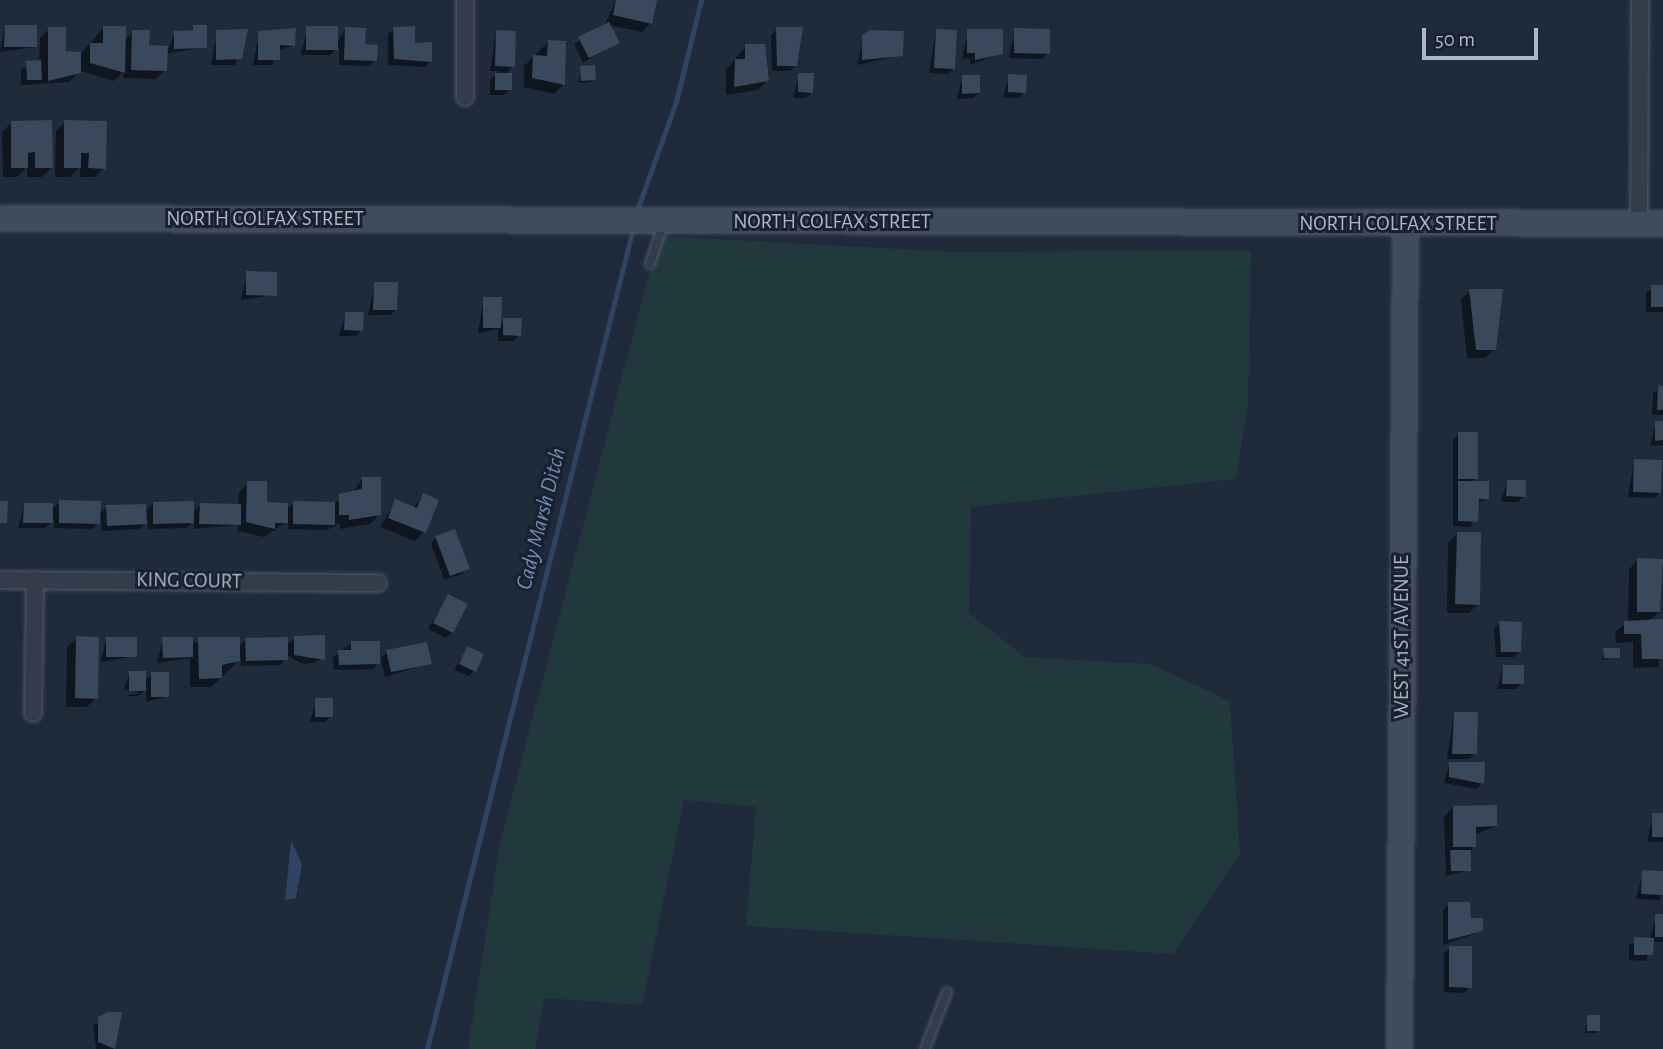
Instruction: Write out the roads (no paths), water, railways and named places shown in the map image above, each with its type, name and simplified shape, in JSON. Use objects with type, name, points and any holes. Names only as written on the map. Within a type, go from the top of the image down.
[{"type":"street","points":[[465,0],[465,97]]},
{"type":"street","points":[[1639,223],[1640,0]]},
{"type":"street","name":"NORTH COLFAX STREET","points":[[0,218],[610,221],[669,226],[1663,223]]},
{"type":"street","name":"WEST 41ST AVENUE","points":[[1399,1049],[1405,224]]},
{"type":"street","name":"KING COURT","points":[[0,580],[378,583]]},
{"type":"street","points":[[33,713],[35,580]]},
{"type":"lane","points":[[650,264],[669,226]]},
{"type":"lane","points":[[925,1049],[947,992]]},
{"type":"water","points":[[291,840],[302,864],[296,898],[285,900]]},
{"type":"waterway","name":"Cady Marsh Ditch","points":[[636,213],[676,102],[701,0]]},
{"type":"waterway","name":"Cady Marsh Ditch","points":[[427,1049],[633,228]]}]
